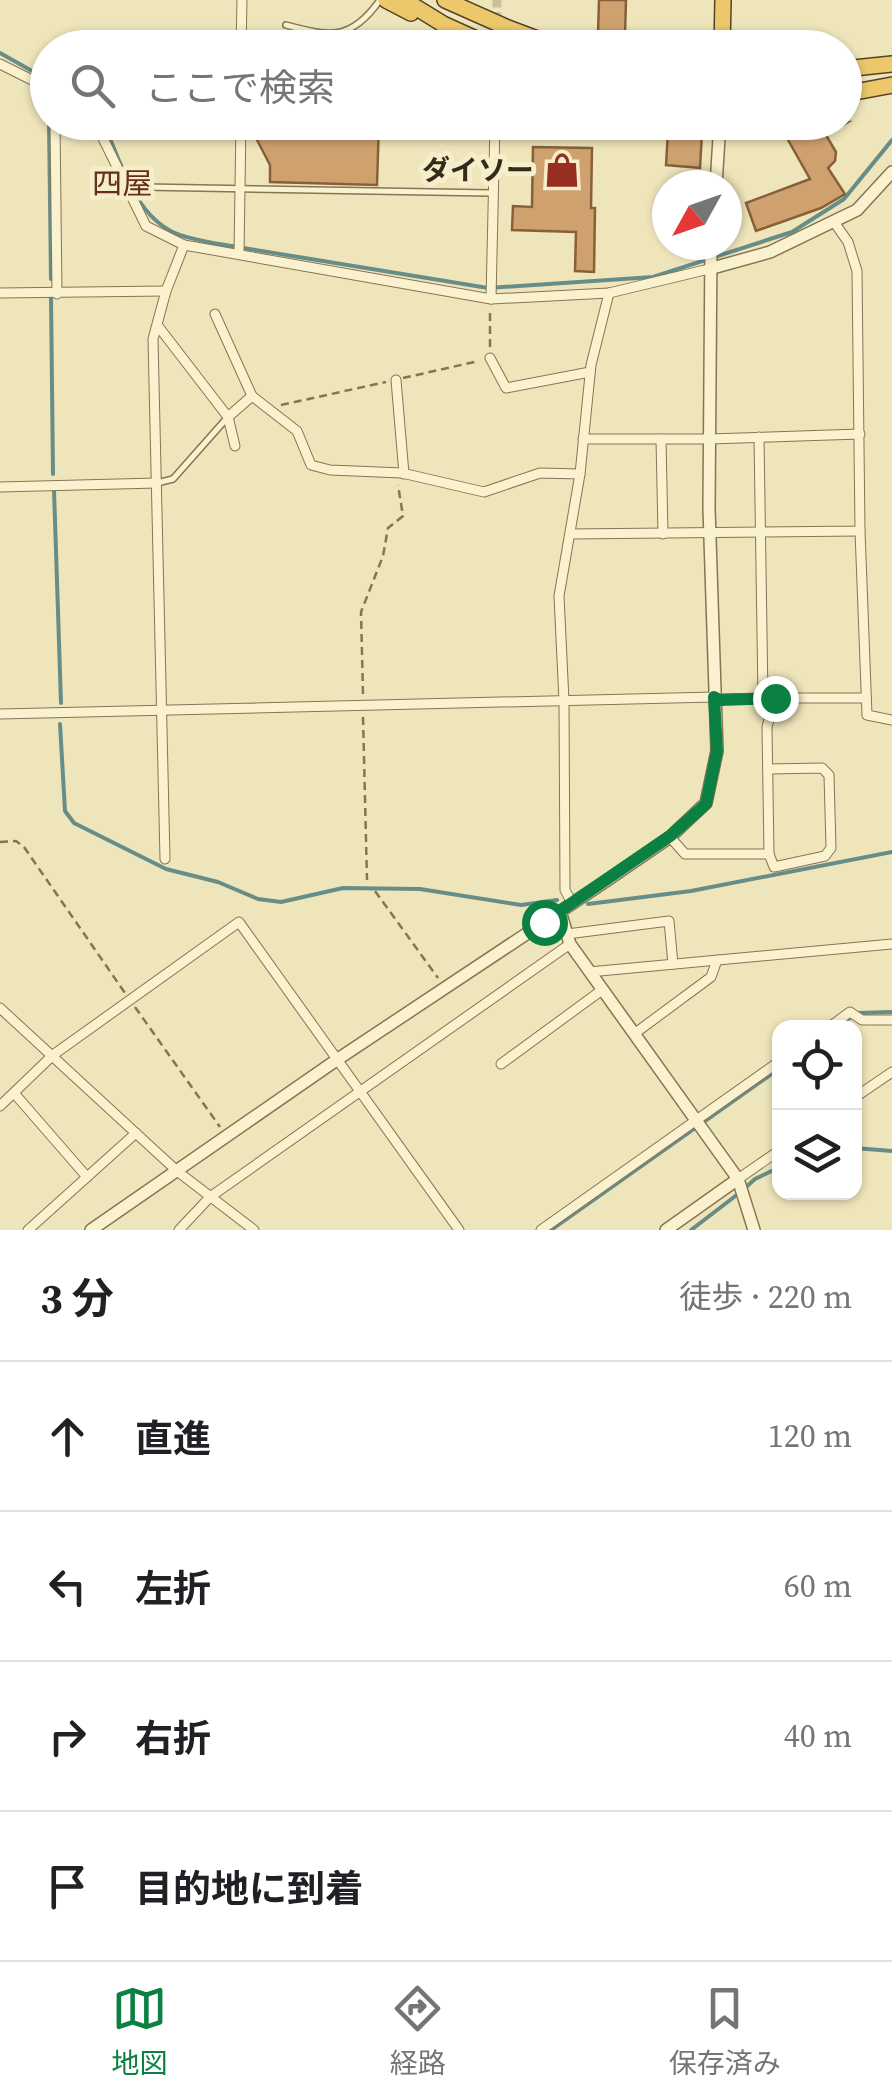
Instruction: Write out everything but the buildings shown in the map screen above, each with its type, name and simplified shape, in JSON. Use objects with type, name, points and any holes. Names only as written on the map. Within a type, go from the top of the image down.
[{"type":"highway","points":[[383,0],[456,30]]},
{"type":"highway","points":[[404,0],[443,24]]},
{"type":"highway","points":[[445,0],[513,30]]},
{"type":"highway","points":[[722,30],[723,0]]},
{"type":"highway","points":[[862,67],[892,64]]},
{"type":"highway","points":[[862,91],[892,85]]},
{"type":"street","points":[[241,30],[242,0]]},
{"type":"street","points":[[0,64],[30,79]]},
{"type":"street","points":[[55,140],[57,294]]},
{"type":"street","points":[[104,140],[146,226],[184,245],[491,299],[610,293],[770,252],[857,210],[892,172]]},
{"type":"street","points":[[240,140],[240,253]]},
{"type":"street","points":[[491,299],[495,140]]},
{"type":"street","points":[[717,170],[719,140]]},
{"type":"street","points":[[834,222],[848,242],[857,271],[866,698],[868,715],[892,720]]},
{"type":"street","points":[[165,859],[153,339],[184,245]]},
{"type":"street","points":[[91,1230],[670,836],[706,804],[717,751],[709,534],[710,260]]},
{"type":"street","points":[[0,293],[166,291]]},
{"type":"street","points":[[572,903],[565,890],[559,596],[580,474],[590,372],[610,293]]},
{"type":"street","points":[[215,314],[252,396],[296,431],[311,465],[330,470],[400,473],[484,492],[540,473],[580,474]]},
{"type":"street","points":[[158,326],[228,418],[235,446]]},
{"type":"street","points":[[490,358],[506,388],[590,372]]},
{"type":"street","points":[[396,380],[400,473]]},
{"type":"street","points":[[228,418],[252,396]]},
{"type":"street","points":[[583,439],[860,434]]},
{"type":"street","points":[[759,436],[763,698]]},
{"type":"street","points":[[661,438],[663,534]]},
{"type":"street","points":[[0,487],[158,482]]},
{"type":"street","points":[[570,534],[860,531]]},
{"type":"street","points":[[0,714],[714,697],[866,698]]},
{"type":"street","points":[[768,769],[822,768],[829,775],[831,848],[825,856],[774,867],[769,854],[767,726],[775,698]]},
{"type":"street","points":[[670,836],[685,854],[769,854]]},
{"type":"street","points":[[560,911],[569,939],[589,972],[739,1182],[754,1230]]},
{"type":"street","points":[[179,1230],[210,1197],[569,939],[669,921],[673,964]]},
{"type":"street","points":[[0,1106],[53,1055],[239,922],[459,1230]]},
{"type":"street","points":[[589,972],[892,944]]},
{"type":"street","points":[[634,1034],[711,977],[717,960]]},
{"type":"street","points":[[501,1064],[602,990]]},
{"type":"street","points":[[0,1008],[177,1171],[254,1230]]},
{"type":"street","points":[[839,1020],[850,1012],[862,1020],[892,1020]]},
{"type":"street","points":[[542,1230],[698,1124],[772,1067]]},
{"type":"street","points":[[862,1093],[892,1072]]},
{"type":"street","points":[[14,1093],[87,1177]]},
{"type":"street","points":[[28,1230],[136,1132]]},
{"type":"street","points":[[666,1230],[772,1156]]},
{"type":"lane","points":[[349,30],[370,16],[383,0]]},
{"type":"lane","points":[[286,25],[304,30]]},
{"type":"lane","points":[[144,187],[494,193]]},
{"type":"lane","points":[[158,482],[173,479],[228,418]]},
{"type":"path","points":[[367,880],[361,612],[388,528],[404,516],[400,473]]},
{"type":"path","points":[[0,842],[16,842],[24,848],[227,1136]]},
{"type":"path","points":[[374,892],[445,987]]},
{"type":"waterway","points":[[0,53],[30,70]]},
{"type":"waterway","points":[[49,140],[51,279]]},
{"type":"waterway","points":[[110,140],[139,200],[161,225],[175,233],[213,243],[488,288],[653,277],[792,232],[844,199],[892,140]]},
{"type":"waterway","points":[[51,298],[53,474]]},
{"type":"waterway","points":[[54,490],[61,703]]},
{"type":"waterway","points":[[60,724],[65,811],[74,823],[166,869],[218,882],[258,899],[281,902],[343,888],[420,889],[521,905],[557,900]]},
{"type":"waterway","points":[[588,904],[691,891],[892,852]]},
{"type":"waterway","points":[[846,1020],[857,1013],[892,1012]]},
{"type":"waterway","points":[[551,1230],[772,1074]]},
{"type":"waterway","points":[[862,1149],[892,1151]]},
{"type":"waterway","points":[[745,1188],[772,1171]]},
{"type":"waterway","points":[[691,1230],[738,1194]]},
{"type":"tunnel","points":[[496,30],[497,0]]},
{"type":"place","name":"ダイソー","points":[[562,170]]},
{"type":"district","name":"四屋","points":[[122,184]]},
{"type":"route","points":[[544,922],[670,836],[706,804],[717,751],[714,697],[775,698]]}]
